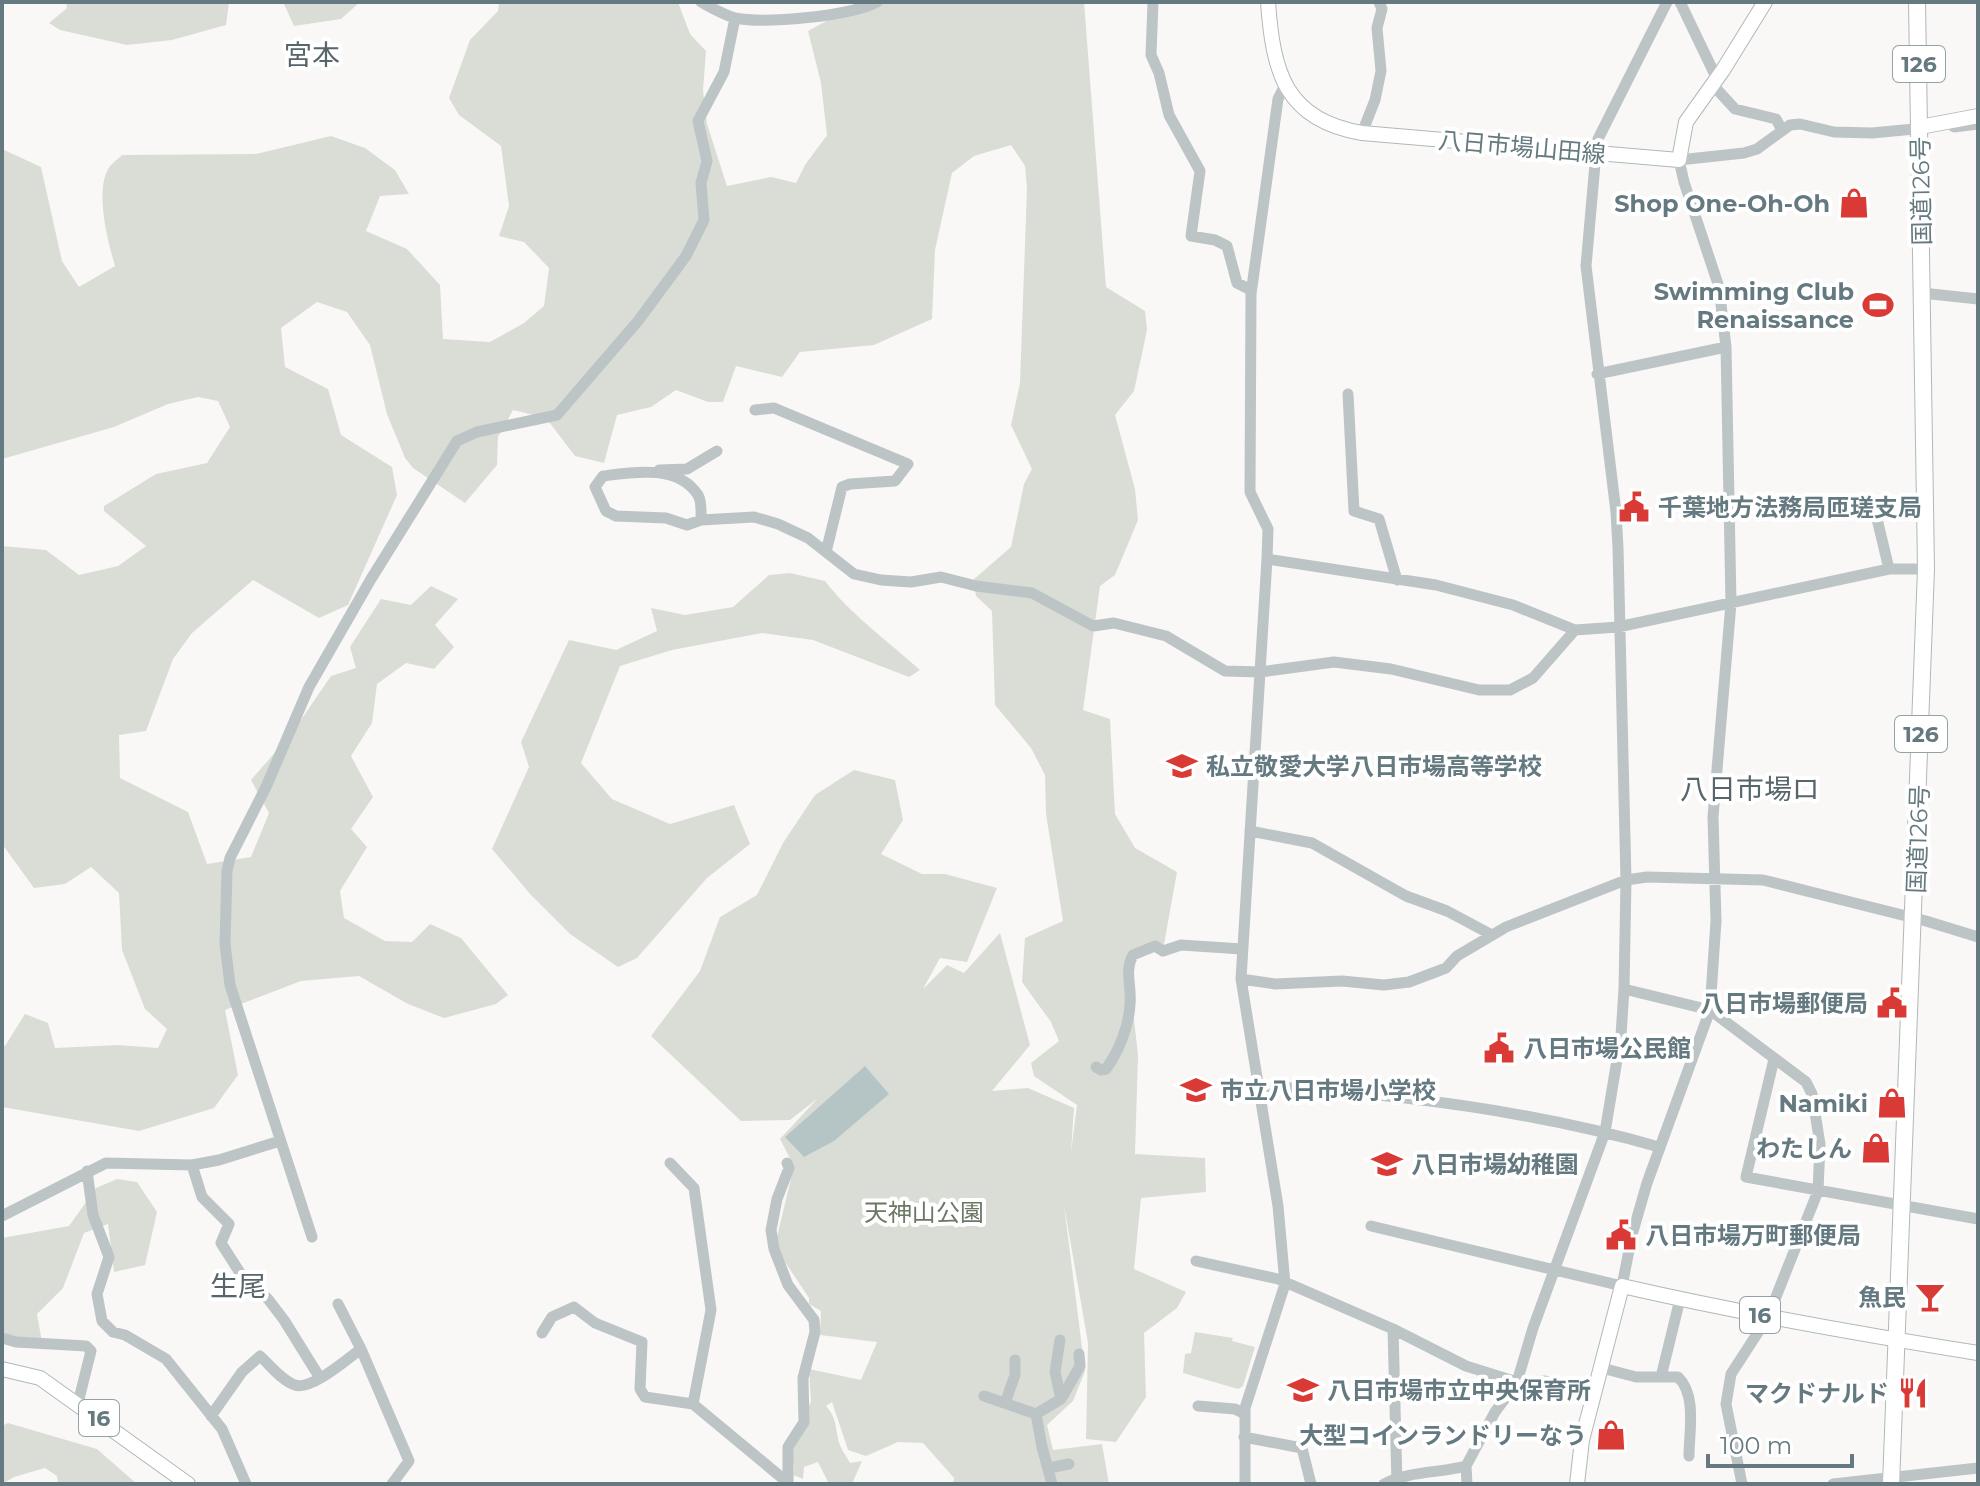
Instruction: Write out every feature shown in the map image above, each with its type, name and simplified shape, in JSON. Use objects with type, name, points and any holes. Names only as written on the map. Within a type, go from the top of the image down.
[{"type":"highway","name":"国道126号","points":[[1892,1480],[1926,569],[1917,2]]},
{"type":"main road","name":"八日市場山田線","points":[[1268,2],[1274,58],[1285,85],[1300,105],[1320,121],[1340,129],[1679,160]]},
{"type":"main road","points":[[1679,160],[1686,122],[1765,2]]},
{"type":"main road","points":[[1920,127],[1978,116]]},
{"type":"main road","points":[[1577,1484],[1582,1440],[1622,1286]]},
{"type":"main road","name":"16","points":[[1622,1286],[1898,1341]]},
{"type":"main road","points":[[1898,1341],[1978,1353]]},
{"type":"main road","name":"16","points":[[2,1369],[33,1375],[78,1403],[188,1484]]},
{"type":"street","points":[[701,2],[735,18],[781,20],[868,7],[877,2]]},
{"type":"street","points":[[1153,2],[1151,55],[1159,73],[1169,115],[1200,171],[1191,236],[1215,240],[1227,246],[1237,283],[1251,290]]},
{"type":"street","points":[[1362,133],[1375,100],[1381,71],[1377,28],[1382,9],[1379,2]]},
{"type":"street","points":[[1467,1484],[1466,1466],[1495,1412],[1517,1382],[1533,1328],[1605,1132],[1621,1036],[1626,880],[1616,512],[1586,266],[1598,139],[1667,2]]},
{"type":"street","points":[[1680,2],[1715,81],[1735,109],[1776,119],[1782,130]]},
{"type":"street","points":[[312,1237],[230,985],[225,944],[230,858],[266,787],[309,687],[371,579],[457,441],[477,432],[557,415],[638,321],[686,256],[704,220],[701,183],[707,161],[698,121],[724,72],[735,18]]},
{"type":"street","points":[[1245,1484],[1245,1414],[1285,1284],[1278,1206],[1241,979],[1268,529],[1250,492],[1251,290],[1278,99],[1285,85]]},
{"type":"street","points":[[1371,1226],[1622,1286],[1636,1219],[1710,1010],[1716,878],[1713,817],[1731,603],[1726,347],[1719,287],[1679,160],[1744,153],[1767,144],[1790,125],[1800,124],[1834,132],[1872,133],[1978,124]]},
{"type":"street","points":[[1922,293],[1978,299]]},
{"type":"street","points":[[1597,374],[1726,347]]},
{"type":"street","points":[[1348,394],[1354,511],[1379,519],[1397,580]]},
{"type":"street","points":[[755,410],[774,408],[908,464],[895,481],[842,487],[826,552]]},
{"type":"street","points":[[717,451],[687,469],[603,476],[595,487],[606,511],[616,516],[666,518],[687,525],[701,520],[754,517],[808,538],[854,574],[911,582],[941,577],[976,586],[1032,593],[1093,626],[1114,623],[1166,636],[1225,671],[1260,672],[1334,662],[1391,669],[1479,690],[1510,690],[1533,678],[1575,630]]},
{"type":"street","points":[[647,470],[686,482],[700,498],[701,520]]},
{"type":"street","points":[[1873,502],[1889,569]]},
{"type":"street","points":[[1267,559],[1436,585],[1513,605],[1575,630],[1618,627],[1889,569],[1926,569]]},
{"type":"street","points":[[1250,831],[1312,843],[1406,896],[1447,911],[1492,935]]},
{"type":"street","points":[[1241,979],[1275,984],[1342,981],[1384,985],[1409,982],[1446,968],[1457,956],[1492,935],[1626,880],[1647,877],[1763,880],[1978,937]]},
{"type":"street","points":[[1096,1067],[1106,1069],[1119,1047],[1130,1004],[1128,975],[1133,955],[1155,946],[1163,951],[1181,945],[1242,949]]},
{"type":"street","points":[[1624,989],[1710,1010],[1806,1082],[1812,1094],[1820,1144],[1818,1191],[1768,1317],[1731,1374],[1726,1404],[1742,1484]]},
{"type":"street","points":[[1774,1059],[1746,1177],[1978,1219]]},
{"type":"street","points":[[1259,1086],[1366,1094],[1541,1119],[1659,1147]]},
{"type":"street","points":[[2,1216],[106,1163],[192,1165],[280,1141]]},
{"type":"street","points":[[670,1163],[694,1188],[711,1310],[693,1404]]},
{"type":"street","points":[[787,1163],[789,1168],[777,1199],[772,1239],[788,1285],[814,1320],[815,1332],[803,1378],[804,1422],[788,1447],[788,1483]]},
{"type":"street","points":[[192,1165],[202,1197],[229,1224],[221,1243],[244,1279],[268,1299],[284,1320],[320,1378]]},
{"type":"street","points":[[87,1171],[93,1215],[109,1257],[97,1294],[102,1321],[113,1332],[125,1335],[166,1359],[227,1437],[246,1484]]},
{"type":"street","points":[[1196,1261],[1278,1279],[1393,1329],[1466,1366],[1517,1382],[1545,1381],[1595,1396]]},
{"type":"street","points":[[1661,1377],[1680,1299]]},
{"type":"street","points":[[338,1304],[361,1349],[409,1461],[392,1484]]},
{"type":"street","points":[[542,1333],[552,1317],[574,1307],[595,1323],[642,1342],[640,1389],[645,1397],[693,1404],[788,1483]]},
{"type":"street","points":[[1393,1329],[1397,1481]]},
{"type":"street","points":[[2,1338],[16,1342],[86,1346],[91,1351],[78,1403]]},
{"type":"street","points":[[1060,1340],[1055,1372],[1061,1399]]},
{"type":"street","points":[[211,1416],[242,1372],[260,1356],[295,1385],[308,1385],[361,1349]]},
{"type":"street","points":[[1036,1414],[1061,1399],[1080,1366],[1079,1354]]},
{"type":"street","points":[[1005,1403],[1015,1375],[1015,1360]]},
{"type":"street","points":[[1602,1368],[1636,1377],[1678,1377],[1687,1388],[1689,1456]]},
{"type":"street","points":[[984,1396],[1036,1414]]},
{"type":"street","points":[[1198,1406],[1235,1409],[1245,1414]]},
{"type":"street","points":[[1036,1414],[1052,1484]]},
{"type":"street","points":[[1244,1437],[1302,1448],[1311,1484]]},
{"type":"street","points":[[1049,1468],[1069,1464]]},
{"type":"street","points":[[1384,1484],[1466,1466]]},
{"type":"street","points":[[1833,1484],[1892,1480],[1978,1468]]},
{"type":"green space","points":[[66,2],[229,2],[226,25],[172,40],[127,45],[60,30],[49,23],[67,8]]},
{"type":"green space","points":[[283,2],[360,2],[341,19],[294,26]]},
{"type":"green space","name":"天神山公園","points":[[499,2],[678,2],[690,34],[706,51],[703,90],[707,124],[727,186],[771,177],[796,183],[827,135],[821,83],[808,31],[861,2],[1084,2],[1106,287],[1145,311],[1147,330],[1134,391],[1115,415],[1135,489],[1138,520],[1115,575],[1100,586],[1083,710],[1110,719],[1115,814],[1135,848],[1177,872],[1163,950],[1127,955],[1138,1055],[1135,1154],[1205,1158],[1206,1192],[1141,1198],[1134,1269],[1186,1292],[1177,1308],[1144,1333],[1146,1397],[1116,1442],[1086,1439],[1088,1343],[1064,1205],[1085,1371],[1073,1401],[1047,1425],[1053,1450],[1102,1444],[1109,1484],[953,1484],[954,1478],[923,1443],[898,1442],[866,1456],[848,1450],[832,1402],[826,1406],[833,1417],[841,1448],[850,1463],[862,1461],[852,1484],[829,1484],[818,1462],[804,1467],[803,1479],[793,1475],[791,1456],[811,1401],[809,1369],[861,1380],[877,1342],[820,1335],[821,1311],[809,1304],[809,1298],[783,1259],[776,1241],[794,1166],[780,1139],[817,1099],[790,1120],[741,1121],[651,1036],[700,971],[720,917],[757,895],[783,843],[815,795],[854,770],[895,780],[903,820],[881,854],[922,874],[945,874],[997,888],[967,962],[940,958],[923,989],[947,965],[964,973],[1000,933],[1030,1045],[992,1091],[1028,1088],[1074,1108],[1071,1152],[1077,1105],[1034,1076],[1031,1063],[1059,1041],[1051,1022],[1022,982],[1025,938],[1063,921],[1046,814],[1045,775],[1031,748],[995,705],[992,611],[976,596],[973,580],[1011,547],[1024,484],[1032,469],[1011,425],[1020,383],[1027,188],[1025,166],[1011,145],[974,156],[952,173],[935,250],[932,319],[874,345],[800,352],[782,377],[736,366],[723,402],[708,402],[676,390],[651,407],[617,415],[604,463],[575,456],[546,418],[513,410],[498,437],[497,465],[465,503],[413,468],[405,458],[387,414],[370,345],[347,312],[317,302],[281,328],[285,367],[328,389],[341,435],[392,467],[397,495],[348,605],[319,618],[253,580],[192,633],[173,659],[146,731],[119,735],[120,778],[188,812],[207,864],[251,857],[269,813],[251,780],[292,733],[331,676],[356,668],[350,647],[381,599],[411,605],[431,586],[458,599],[435,625],[454,647],[434,669],[406,663],[377,684],[372,723],[351,756],[373,797],[351,829],[367,847],[340,891],[344,918],[385,941],[412,942],[430,924],[461,938],[508,995],[496,1004],[444,1018],[408,1004],[359,976],[301,981],[225,1010],[238,1075],[214,1108],[139,1131],[2,1107],[2,1045],[5,1046],[25,1014],[48,1023],[55,1048],[118,1045],[158,1048],[167,1029],[145,1009],[122,950],[119,893],[91,867],[65,884],[34,888],[2,844],[2,546],[46,550],[79,575],[118,566],[146,546],[104,511],[104,506],[156,474],[207,463],[230,427],[218,401],[198,397],[168,404],[114,427],[2,459],[2,149],[41,167],[62,261],[79,287],[115,266],[104,218],[103,191],[108,169],[122,155],[256,154],[331,136],[365,148],[395,170],[409,194],[380,196],[366,231],[407,249],[440,285],[443,339],[490,342],[524,323],[544,306],[549,268],[524,242],[499,236],[509,206],[501,146],[459,115],[449,98],[470,40],[498,11]]},
{"type":"green space","points":[[790,573],[825,581],[857,616],[920,670],[909,677],[813,640],[762,633],[672,650],[620,666],[581,763],[612,799],[670,824],[734,805],[750,844],[707,878],[637,958],[618,967],[570,934],[492,849],[529,767],[521,742],[569,640],[616,650],[657,631],[651,608],[685,615],[733,607],[769,575]]},
{"type":"green space","points":[[117,1179],[137,1182],[157,1212],[145,1265],[114,1272],[108,1224],[84,1233],[63,1288],[37,1314],[42,1342],[2,1335],[2,1238],[69,1226],[96,1188]]},
{"type":"green space","points":[[1195,1332],[1233,1338],[1232,1341],[1255,1347],[1243,1386],[1238,1389],[1183,1373],[1185,1354],[1191,1353]]},
{"type":"green space","points":[[8,1423],[97,1449],[137,1484],[58,1484],[57,1476],[45,1468],[2,1484],[2,1426]]},
{"type":"shaded area","points":[[865,1066],[889,1094],[834,1141],[804,1157],[785,1137]]},
{"type":"place","name":"Shop One-Oh-Oh","points":[[1854,203]]},
{"type":"place","name":"Swimming Club Renaissance","points":[[1878,305]]},
{"type":"place","name":"千葉地方法務局匝瑳支局","points":[[1634,507]]},
{"type":"place","name":"私立敬愛大学八日市場高等学校","points":[[1182,766]]},
{"type":"place","name":"八日市場郵便局","points":[[1892,1003]]},
{"type":"place","name":"八日市場公民館","points":[[1499,1048]]},
{"type":"place","name":"市立八日市場小学校","points":[[1196,1090]]},
{"type":"place","name":"Namiki","points":[[1892,1103]]},
{"type":"place","name":"わたしん","points":[[1876,1148]]},
{"type":"place","name":"八日市場幼稚園","points":[[1387,1164]]},
{"type":"place","name":"八日市場万町郵便局","points":[[1621,1235]]},
{"type":"place","name":"魚民","points":[[1930,1297]]},
{"type":"place","name":"八日市場市立中央保育所","points":[[1303,1390]]},
{"type":"place","name":"マクドナルド","points":[[1913,1393]]},
{"type":"place","name":"大型コインランドリーなう","points":[[1611,1435]]},
{"type":"district","name":"宮本","points":[[312,55]]},
{"type":"district","name":"八日市場ロ","points":[[1750,789]]},
{"type":"district","name":"生尾","points":[[238,1286]]}]
